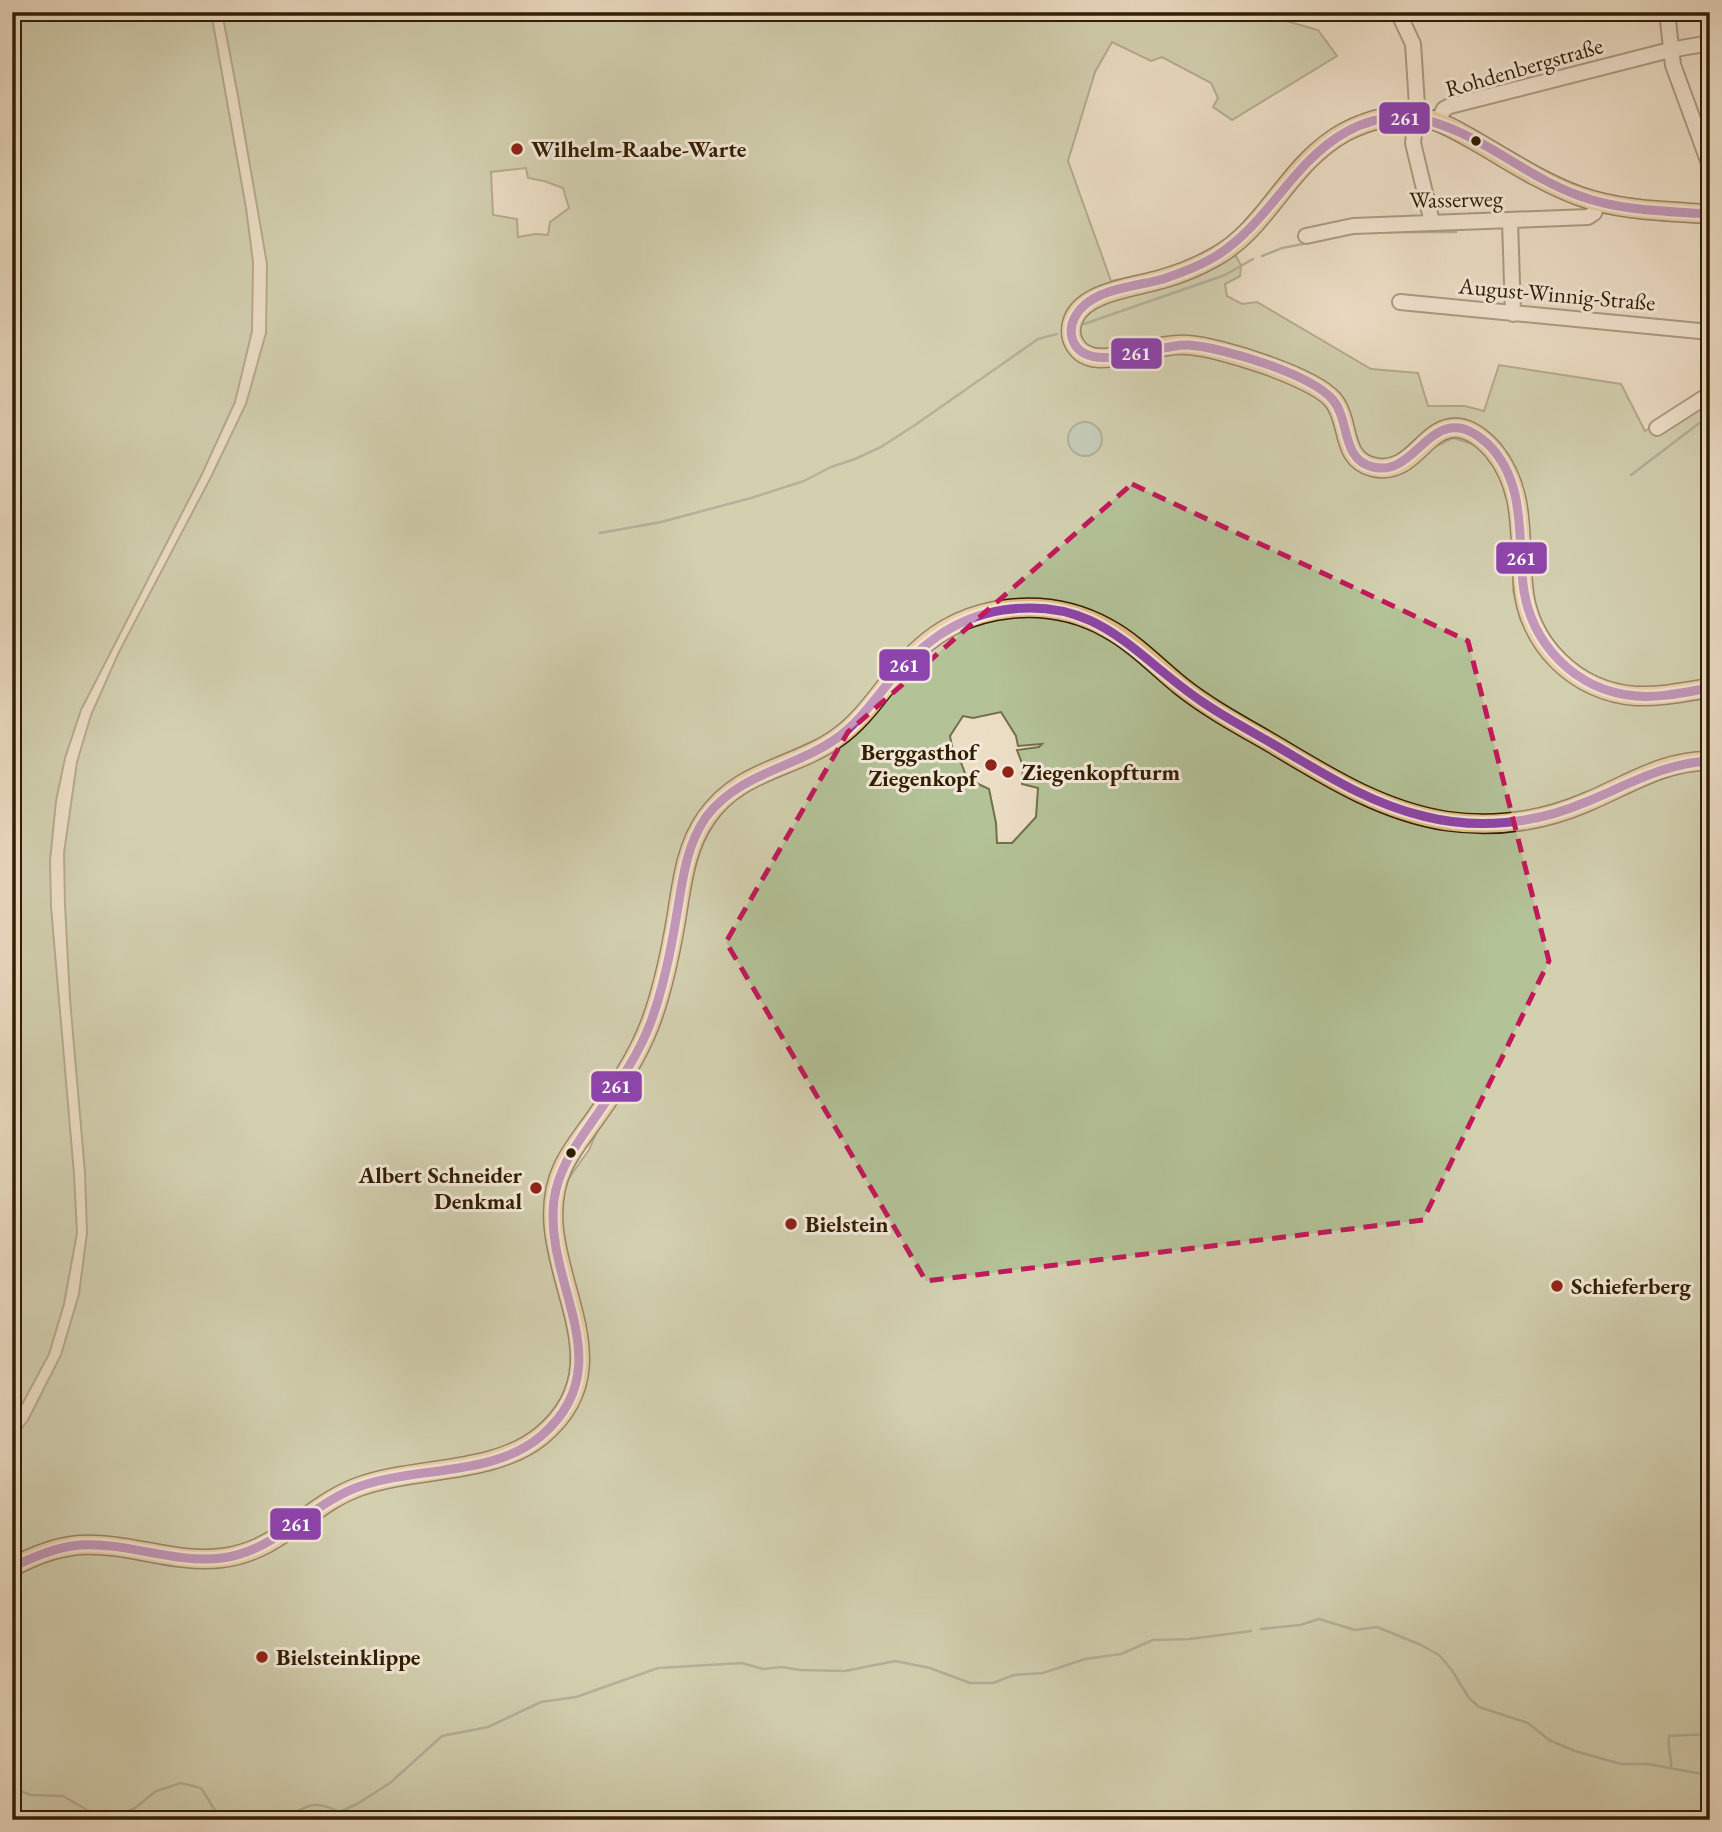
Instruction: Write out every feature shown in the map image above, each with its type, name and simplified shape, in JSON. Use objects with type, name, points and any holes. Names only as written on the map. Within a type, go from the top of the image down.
[{"type":"main road","points":[[1710,214],[1632,208],[1598,202],[1554,186],[1438,122],[1416,116],[1393,117],[1368,122],[1332,140],[1294,174],[1243,237],[1219,255],[1188,270],[1090,300],[1078,311],[1072,324],[1071,335],[1076,347],[1088,356],[1103,358],[1167,346],[1205,346],[1296,377],[1318,387],[1331,397],[1342,417],[1353,454],[1362,463],[1377,468],[1400,465],[1447,429],[1460,428],[1472,433],[1485,442],[1498,457],[1516,493],[1521,527],[1525,601],[1537,632],[1552,655],[1581,679],[1614,692],[1658,696],[1710,688]]},
{"type":"main road","points":[[12,1567],[48,1551],[76,1545],[105,1546],[200,1560],[235,1556],[269,1544],[332,1500],[360,1486],[398,1476],[498,1458],[526,1446],[548,1429],[558,1419],[571,1395],[581,1356],[575,1314],[554,1240],[552,1210],[556,1187],[571,1153],[623,1078],[649,1027],[661,990],[685,864],[695,836],[712,810],[727,794],[754,776],[817,750],[844,733],[919,648],[961,622],[997,611],[1028,608],[1059,611],[1091,620],[1132,644],[1192,694],[1262,738],[1365,796],[1422,817],[1477,824],[1531,820],[1586,803],[1661,768],[1689,761],[1710,761]]},
{"type":"street","points":[[1398,12],[1413,44],[1418,105],[1413,143],[1432,222]]},
{"type":"street","points":[[1667,12],[1670,50],[1677,78],[1710,166]]},
{"type":"street","name":"Rohdenbergstraße","points":[[1438,122],[1444,109],[1450,106],[1670,50],[1710,43]]},
{"type":"street","name":"Wasserweg","points":[[1307,236],[1353,226],[1588,217],[1594,213],[1598,202]]},
{"type":"street","points":[[1510,221],[1513,314]]},
{"type":"street","name":"August-Winnig-Straße","points":[[1401,302],[1710,332]]},
{"type":"street","points":[[1657,428],[1710,394]]},
{"type":"highlighted area","points":[[1132,484],[1468,641],[1549,961],[1423,1220],[926,1281],[726,942],[848,732]]},
{"type":"green space","points":[[12,12],[211,12],[253,262],[252,331],[235,402],[202,474],[81,710],[65,758],[56,801],[50,861],[51,907],[77,1233],[64,1304],[49,1354],[12,1423],[12,684],[19,673],[12,656]]},
{"type":"green space","points":[[222,12],[1271,12],[1276,18],[1318,30],[1337,56],[1232,120],[1213,107],[1218,98],[1211,83],[1162,57],[1151,61],[1112,42],[1095,72],[1068,161],[1111,281],[1155,272],[1098,289],[1072,304],[1065,314],[1063,327],[1072,353],[1182,349],[1259,369],[1319,395],[1335,420],[1344,454],[1356,468],[1432,448],[1453,438],[1476,445],[1499,471],[1510,500],[1515,563],[1513,590],[1520,619],[1536,645],[1573,682],[1710,695],[1710,753],[1691,754],[1565,804],[1495,817],[1424,811],[1355,784],[1199,691],[1111,621],[1080,607],[1047,600],[1029,600],[932,629],[905,650],[854,714],[835,731],[745,772],[713,797],[635,1041],[554,1176],[574,1355],[567,1394],[545,1426],[500,1451],[386,1472],[266,1539],[211,1553],[125,1542],[12,1561],[12,1441],[28,1420],[61,1355],[79,1294],[87,1233],[65,905],[64,853],[77,762],[91,715],[119,652],[211,477],[246,404],[266,333],[267,264]],"holes":[[[526,168],[528,178],[563,188],[569,208],[550,222],[548,235],[518,237],[517,219],[493,215],[491,172]]]},
{"type":"green space","points":[[1234,253],[1241,265],[1240,276],[1225,284],[1227,296],[1242,304],[1257,302],[1371,369],[1418,373],[1428,406],[1465,406],[1484,411],[1499,365],[1621,384],[1645,431],[1710,394],[1710,681],[1653,689],[1618,685],[1584,670],[1569,660],[1556,646],[1536,615],[1531,597],[1528,522],[1523,489],[1499,447],[1478,425],[1465,420],[1444,420],[1428,429],[1396,458],[1372,458],[1362,453],[1358,447],[1344,400],[1333,388],[1320,380],[1209,341],[1105,351],[1084,345],[1078,331],[1082,319],[1096,305]]},
{"type":"green space","points":[[1014,616],[1039,617],[1072,623],[1107,636],[1366,805],[1400,818],[1434,826],[1458,830],[1687,770],[1710,770],[1710,1820],[12,1820],[12,1574],[35,1563],[76,1552],[260,1556],[282,1544],[346,1499],[552,1436],[560,1427],[585,1377],[588,1350],[581,1310],[562,1247],[559,1206],[563,1190],[589,1150],[678,948],[693,875],[710,830],[719,816],[746,790],[815,758],[929,650],[955,633],[983,622]],"holes":[[[1001,712],[1016,736],[1018,746],[1042,744],[1039,747],[1017,750],[1023,766],[1022,784],[1038,788],[1036,817],[1012,843],[997,843],[989,789],[966,776],[959,757],[954,757],[950,736],[963,716],[973,718]]]},
{"type":"water","points":[[1085,422],[1097,427],[1102,439],[1097,451],[1085,456],[1073,451],[1068,439],[1073,427]]},
{"type":"waterway","points":[[1378,232],[1456,232]]},
{"type":"waterway","points":[[1262,256],[1303,244]]},
{"type":"waterway","points":[[1084,324],[1225,275],[1253,259]]},
{"type":"waterway","points":[[600,533],[661,522],[751,498],[804,481],[831,467],[855,459],[881,447],[915,425],[1038,339],[1057,334]]},
{"type":"waterway","points":[[1631,475],[1710,415]]},
{"type":"waterway","points":[[1261,1629],[1300,1625],[1319,1619],[1355,1630],[1377,1627],[1439,1655],[1469,1698],[1479,1707],[1528,1723],[1549,1740],[1575,1751],[1621,1764],[1648,1764],[1702,1774],[1710,1778]]},
{"type":"waterway","points":[[282,1820],[309,1806],[322,1806],[339,1812],[357,1804],[390,1783],[442,1736],[488,1727],[541,1702],[576,1697],[658,1668],[742,1663],[763,1669],[782,1667],[845,1671],[895,1661],[930,1668],[970,1683],[993,1683],[1014,1675],[1043,1673],[1085,1659],[1121,1654],[1153,1640],[1190,1639],[1251,1631]]},
{"type":"waterway","points":[[1671,1768],[1669,1736],[1710,1734]]},
{"type":"waterway","points":[[12,1787],[30,1795],[63,1796],[92,1813],[118,1816],[135,1808],[156,1791],[181,1783],[201,1788],[216,1812],[233,1820]]},
{"type":"transit line","name":"261","points":[[1710,214],[1644,210],[1596,201],[1551,183],[1466,136],[1438,124],[1408,118],[1378,120],[1346,132],[1327,145],[1295,176],[1251,227],[1216,256],[1170,277],[1102,294],[1082,307],[1075,317],[1071,332],[1073,341],[1081,351],[1093,357],[1125,356],[1188,345],[1243,356],[1286,372],[1322,390],[1333,400],[1342,418],[1351,448],[1363,463],[1373,467],[1386,468],[1398,464],[1426,441],[1447,429],[1459,428],[1471,432],[1488,444],[1509,475],[1518,510],[1527,606],[1535,626],[1560,661],[1594,685],[1636,696],[1710,688]]},
{"type":"transit line","name":"261","points":[[12,1567],[54,1550],[80,1545],[116,1547],[186,1558],[222,1558],[241,1554],[276,1537],[340,1495],[358,1487],[380,1480],[477,1465],[522,1449],[541,1436],[565,1409],[576,1381],[579,1352],[554,1231],[554,1200],[557,1187],[566,1162],[629,1066],[650,1024],[666,972],[685,866],[699,829],[719,802],[734,790],[837,738],[863,714],[910,659],[952,627],[985,614],[1036,608],[1065,612],[1090,620],[1133,648],[1210,707],[1327,776],[1383,803],[1443,820],[1485,824],[1526,820],[1567,809],[1662,770],[1710,761]]},
{"type":"place","name":"Wilhelm-Raabe-Warte","points":[[517,149]]},
{"type":"place","name":"Berggasthof Ziegenkopf","points":[[991,765]]},
{"type":"place","name":"Ziegenkopfturm","points":[[1008,772]]},
{"type":"place","name":"Albert Schneider Denkmal","points":[[536,1188]]},
{"type":"place","name":"Bielstein","points":[[791,1224]]},
{"type":"place","name":"Schieferberg","points":[[1557,1286]]},
{"type":"place","name":"Bielsteinklippe","points":[[262,1657]]}]
